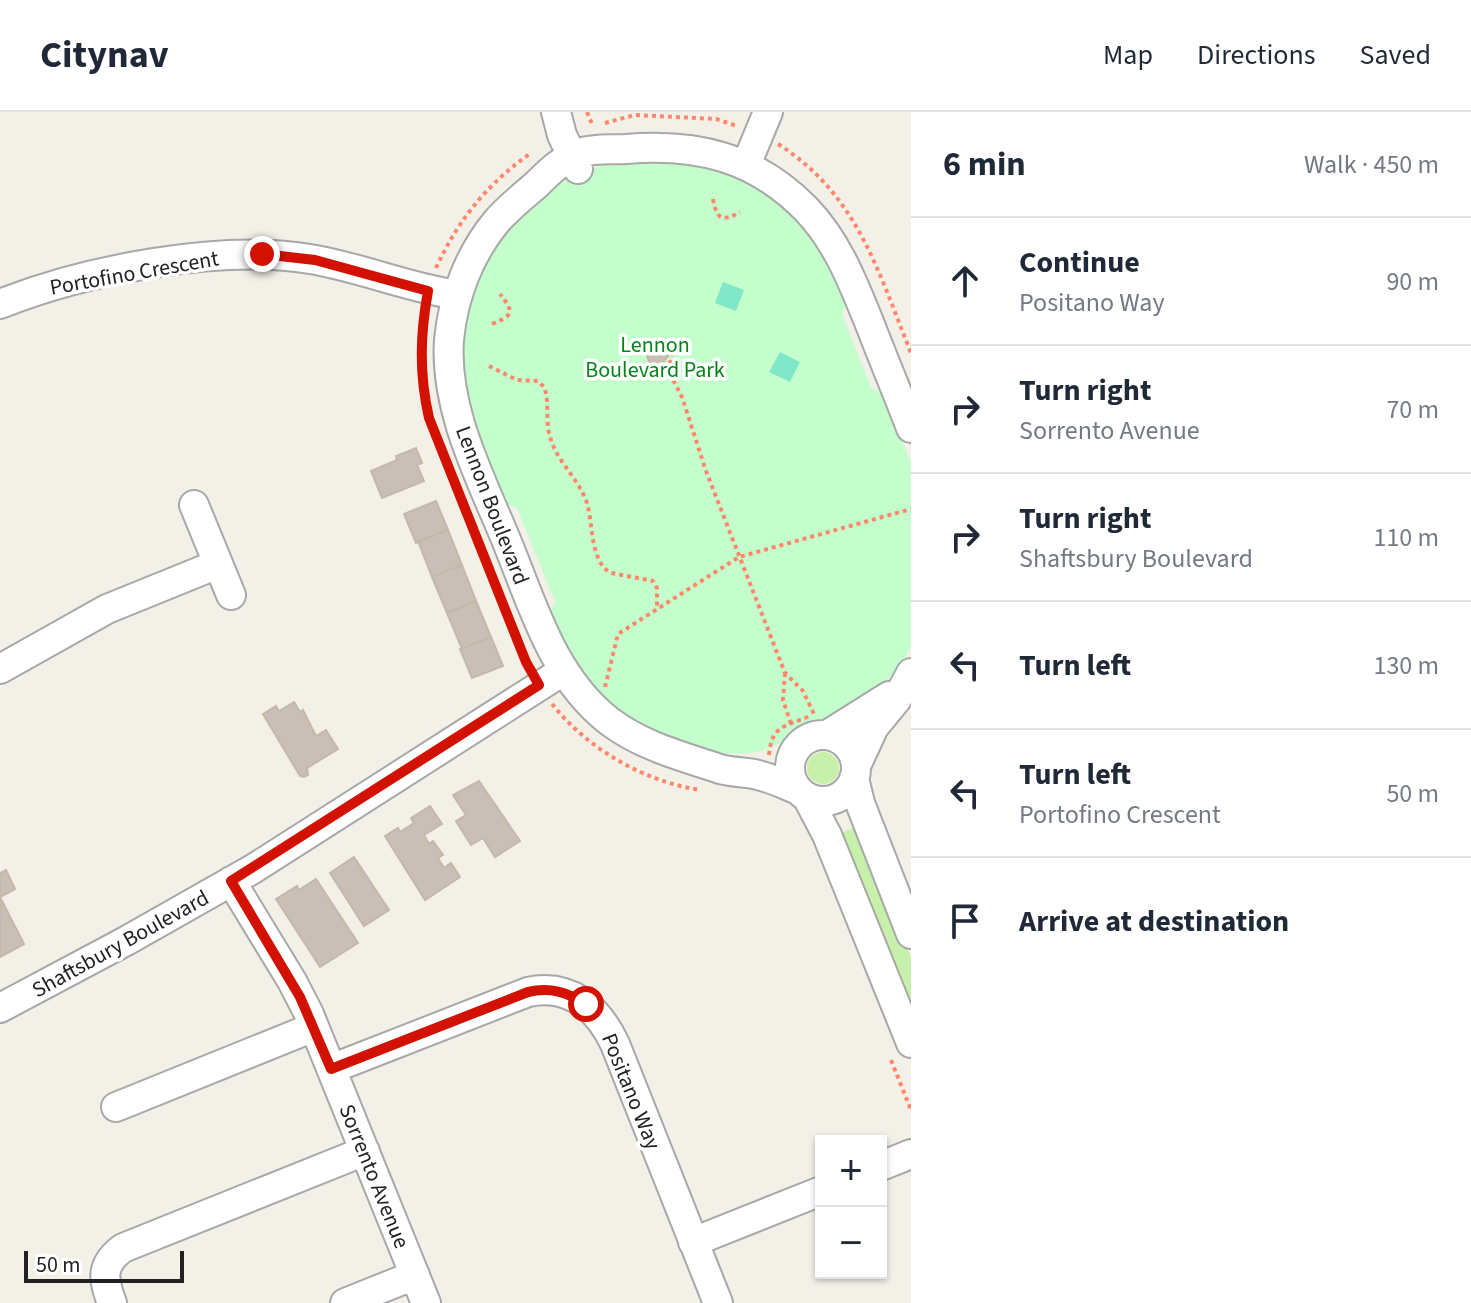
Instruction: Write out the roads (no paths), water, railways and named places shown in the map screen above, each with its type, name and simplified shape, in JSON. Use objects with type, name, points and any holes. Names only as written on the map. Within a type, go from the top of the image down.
[{"type":"street","points":[[746,165],[764,122]]},
{"type":"street","name":"Lennon Boulevard","points":[[802,794],[766,777],[720,769],[634,738],[599,713],[563,671],[543,632],[457,413],[449,354],[458,295],[469,265],[487,234],[577,137],[622,149],[656,146],[701,150],[746,165],[790,194],[812,215],[831,241],[854,286],[911,428]]},
{"type":"street","name":"Portofino Crescent","points":[[2,296],[127,269],[207,257],[262,254],[315,260],[428,291],[458,295]]},
{"type":"street","points":[[194,505],[231,595]]},
{"type":"street","points":[[0,669],[107,609],[218,564]]},
{"type":"street","name":"Shaftsbury Boulevard","points":[[0,1008],[231,881],[563,671]]},
{"type":"street","points":[[905,1042],[827,835],[792,781],[790,770],[795,734],[812,737],[821,725],[875,706],[910,675]]},
{"type":"street","points":[[802,794],[823,801],[845,793],[874,727],[897,699],[910,675]]},
{"type":"street","points":[[821,725],[847,745],[860,803],[911,934]]},
{"type":"street","name":"Lennon Boulevard","points":[[705,762],[756,758],[795,734]]},
{"type":"street","name":"Sorrento Avenue","points":[[231,881],[292,981],[314,1027],[426,1303]]},
{"type":"street","name":"Positano Way","points":[[331,1069],[528,992],[552,990],[575,997],[594,1011],[607,1029],[718,1303]]},
{"type":"street","points":[[116,1107],[314,1027]]},
{"type":"street","points":[[112,1303],[106,1282],[107,1263],[123,1248],[365,1151]]},
{"type":"street","points":[[887,1164],[911,1154]]},
{"type":"street","points":[[693,1242],[815,1193]]},
{"type":"street","points":[[345,1303],[415,1275]]},
{"type":"park label","name":"Lennon Boulevard Park","points":[[655,356]]}]
